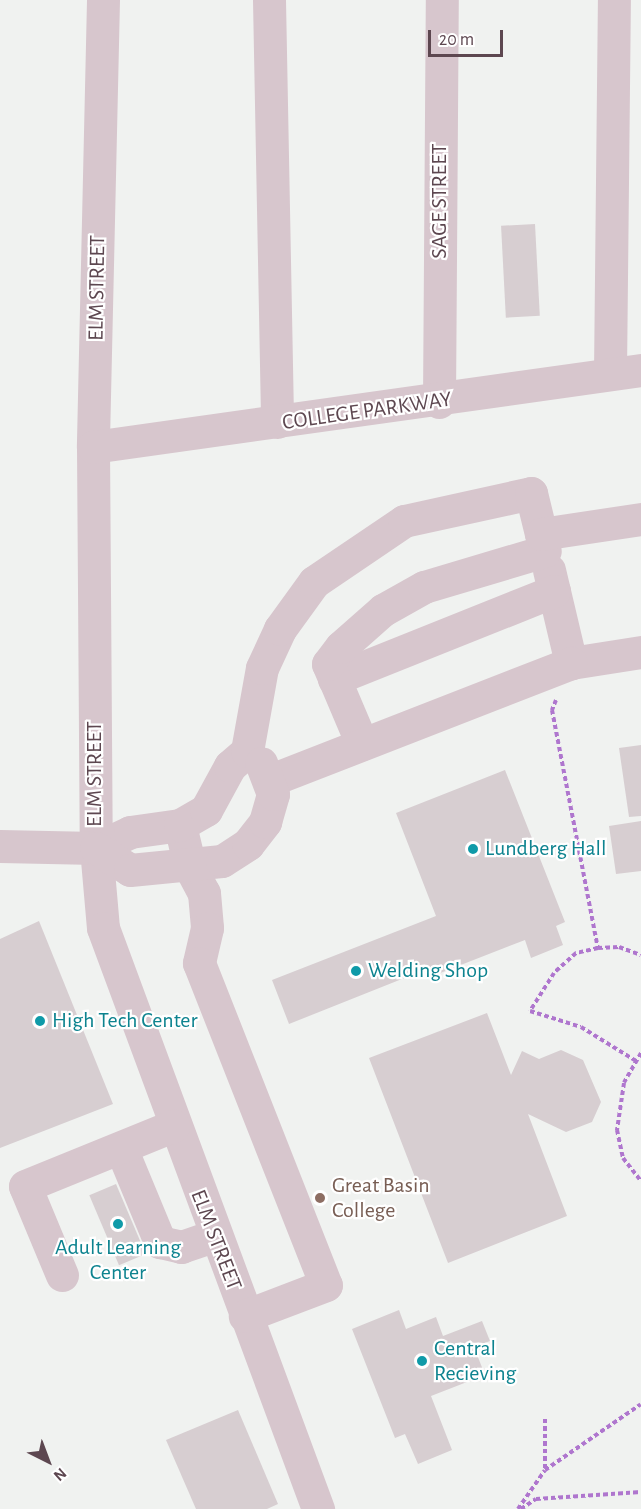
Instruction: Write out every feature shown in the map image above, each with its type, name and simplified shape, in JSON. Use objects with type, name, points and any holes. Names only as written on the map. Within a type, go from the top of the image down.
[{"type":"street","name":"ELM STREET","points":[[103,0],[93,447],[96,848],[103,928],[114,968],[318,1509]]},
{"type":"street","points":[[269,0],[277,423]]},
{"type":"street","name":"SAGE STREET","points":[[439,402],[442,0]]},
{"type":"street","points":[[614,0],[625,371]]},
{"type":"street","name":"COLLEGE PARKWAY","points":[[93,447],[439,402],[625,371]]},
{"type":"street","points":[[0,846],[96,848],[130,832],[180,825],[206,810],[230,766],[247,751],[262,668],[280,629],[315,582],[370,540],[404,521],[531,493],[571,663]]},
{"type":"street","points":[[362,744],[328,664],[383,610],[424,587],[543,543],[641,519]]},
{"type":"street","points":[[334,679],[554,591]]},
{"type":"street","points":[[271,780],[571,663],[641,652]]},
{"type":"street","points":[[96,848],[130,870],[190,867],[222,861],[248,844],[265,822],[273,794],[266,767],[247,751]]},
{"type":"street","points":[[180,825],[190,867],[204,893],[207,928],[199,963],[326,1285],[245,1316]]},
{"type":"street","points":[[62,1275],[25,1186],[173,1126]]},
{"type":"street","points":[[121,1148],[160,1242],[181,1247],[214,1235]]},
{"type":"path","points":[[552,710],[598,948]]},
{"type":"path","points":[[636,1061],[581,1027],[530,1011],[554,973],[576,953],[598,948],[619,947],[641,955]]},
{"type":"path","points":[[641,1053],[617,1105],[617,1130],[623,1158],[641,1181]]},
{"type":"path","points":[[519,1509],[545,1470],[641,1404]]},
{"type":"path","points":[[545,1419],[545,1470]]},
{"type":"path","points":[[519,1509],[536,1499],[641,1492]]},
{"type":"building","points":[[535,224],[540,316],[506,318],[501,226]]},
{"type":"building","points":[[641,745],[641,816],[629,817],[619,748]]},
{"type":"building","name":"Lundberg Hall","points":[[505,770],[565,922],[556,926],[563,945],[531,958],[525,940],[430,977],[427,969],[289,1024],[272,980],[436,916],[396,813]]},
{"type":"building","points":[[641,821],[641,871],[616,874],[609,826]]},
{"type":"building","name":"High Tech Center","points":[[39,921],[113,1104],[0,1148],[0,939]]},
{"type":"building","points":[[487,1013],[511,1075],[522,1051],[539,1059],[561,1050],[583,1060],[601,1102],[592,1122],[566,1132],[528,1114],[567,1216],[448,1263],[369,1058]]},
{"type":"building","name":"Adult Learning Center","points":[[116,1184],[146,1254],[119,1265],[89,1195]]},
{"type":"building","name":"Central Recieving","points":[[399,1310],[406,1329],[436,1317],[443,1336],[482,1321],[490,1341],[474,1347],[485,1375],[431,1396],[452,1450],[418,1464],[405,1434],[395,1438],[352,1329]]},
{"type":"building","points":[[238,1410],[278,1504],[267,1509],[196,1509],[166,1440]]},
{"type":"place","name":"Lundberg Hall","points":[[473,849]]},
{"type":"place","name":"Welding Shop","points":[[356,971]]},
{"type":"place","name":"High Tech Center","points":[[40,1021]]},
{"type":"place","name":"Great Basin College","points":[[320,1198]]},
{"type":"place","name":"Adult Learning Center","points":[[118,1224]]},
{"type":"place","name":"Central Recieving","points":[[422,1361]]}]
